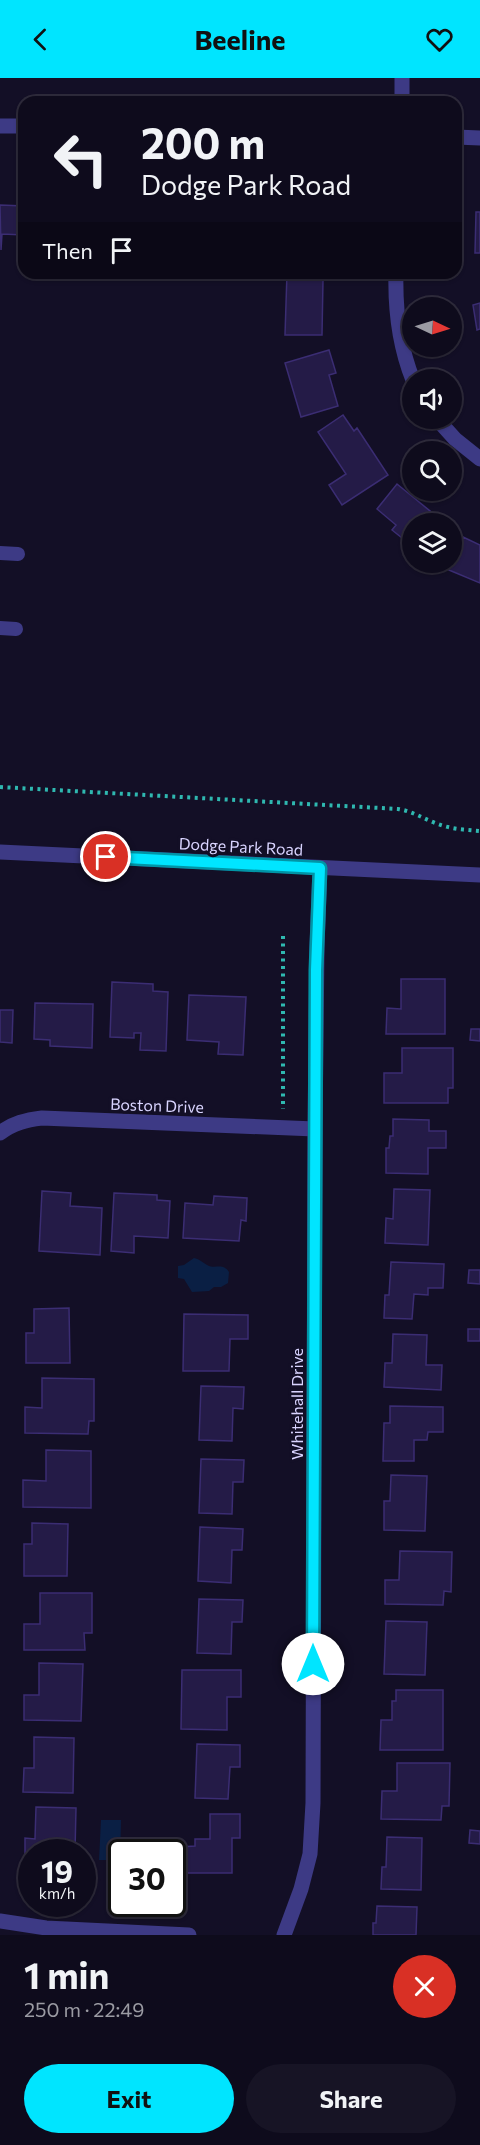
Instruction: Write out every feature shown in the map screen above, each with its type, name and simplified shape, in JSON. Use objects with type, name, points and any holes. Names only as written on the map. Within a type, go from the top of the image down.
[{"type":"street","points":[[402,78],[402,96]]},
{"type":"street","points":[[0,126],[18,126]]},
{"type":"street","points":[[462,137],[480,138]]},
{"type":"street","points":[[396,279],[396,306],[401,341],[410,369]]},
{"type":"street","points":[[446,429],[480,459]]},
{"type":"street","name":"Dodge Park Road","points":[[0,852],[480,874]]},
{"type":"street","name":"Whitehall Drive","points":[[284,1935],[301,1889],[310,1854],[313,1803],[315,1129],[320,868]]},
{"type":"street","name":"Boston Drive","points":[[0,1133],[24,1120],[42,1118],[315,1129]]},
{"type":"street","points":[[0,1921],[46,1928],[189,1935]]},
{"type":"lane","points":[[0,553],[18,554]]},
{"type":"lane","points":[[0,628],[16,628]]},
{"type":"path","points":[[0,787],[398,809],[406,810],[439,825],[458,830],[480,831]]},
{"type":"path","points":[[283,936],[283,1109]]},
{"type":"water","points":[[194,1258],[207,1265],[226,1269],[229,1272],[228,1283],[209,1291],[192,1292],[184,1279],[178,1278],[178,1266]]},
{"type":"water","points":[[101,1820],[121,1820],[121,1839],[108,1839],[108,1860],[99,1860]]},
{"type":"building","points":[[0,205],[18,206],[18,235],[2,234],[1,250]]},
{"type":"building","points":[[476,212],[480,212],[480,253],[475,253]]},
{"type":"building","points":[[287,279],[323,280],[322,335],[285,335]]},
{"type":"building","points":[[480,303],[480,329],[477,330],[473,305]]},
{"type":"building","points":[[329,350],[336,373],[329,375],[338,406],[301,417],[285,363]]},
{"type":"building","points":[[343,415],[354,431],[357,428],[388,475],[342,505],[329,485],[346,474],[318,432]]},
{"type":"building","points":[[397,484],[402,488],[402,501],[418,501],[433,513],[402,513],[402,538],[392,530],[396,525],[377,509]]},
{"type":"building","points":[[463,537],[480,545],[480,583],[456,573],[462,573]]},
{"type":"building","points":[[401,979],[445,979],[445,1034],[386,1034],[387,1008],[401,1009]]},
{"type":"building","points":[[112,982],[153,984],[153,991],[168,992],[166,1051],[140,1050],[141,1033],[134,1033],[134,1038],[110,1037]]},
{"type":"building","points":[[189,995],[246,997],[243,1055],[218,1054],[219,1042],[187,1040]]},
{"type":"building","points":[[35,1003],[93,1004],[92,1048],[50,1046],[50,1040],[34,1039]]},
{"type":"building","points":[[0,1010],[13,1010],[12,1043],[0,1042]]},
{"type":"building","points":[[471,1029],[480,1029],[480,1041],[470,1040]]},
{"type":"building","points":[[402,1048],[453,1048],[453,1088],[448,1088],[448,1103],[384,1103],[384,1073],[402,1073]]},
{"type":"building","points":[[393,1119],[429,1120],[429,1131],[446,1131],[446,1148],[428,1148],[428,1174],[386,1173],[386,1148],[389,1148],[390,1136],[393,1136]]},
{"type":"building","points":[[394,1189],[430,1190],[428,1245],[385,1243],[386,1218],[393,1219]]},
{"type":"building","points":[[42,1191],[71,1193],[70,1206],[102,1208],[100,1255],[39,1251]]},
{"type":"building","points":[[114,1193],[157,1195],[157,1200],[170,1201],[168,1238],[134,1236],[134,1253],[111,1251]]},
{"type":"building","points":[[214,1196],[247,1198],[246,1221],[241,1220],[239,1241],[183,1238],[185,1203],[213,1205]]},
{"type":"building","points":[[391,1262],[444,1264],[443,1288],[428,1288],[428,1295],[414,1294],[412,1319],[384,1318],[385,1295],[389,1295]]},
{"type":"building","points":[[469,1270],[480,1270],[480,1284],[468,1283]]},
{"type":"building","points":[[69,1308],[70,1363],[26,1363],[26,1333],[34,1333],[34,1309]]},
{"type":"building","points":[[184,1314],[248,1315],[248,1339],[230,1339],[229,1371],[183,1371]]},
{"type":"building","points":[[468,1329],[480,1329],[480,1341],[468,1341]]},
{"type":"building","points":[[393,1334],[427,1335],[426,1365],[442,1365],[441,1390],[384,1387],[385,1363],[392,1363]]},
{"type":"building","points":[[42,1378],[94,1379],[94,1421],[89,1421],[88,1434],[25,1433],[25,1407],[42,1408]]},
{"type":"building","points":[[201,1386],[244,1387],[243,1409],[233,1408],[232,1441],[199,1440]]},
{"type":"building","points":[[390,1406],[443,1407],[443,1432],[428,1432],[427,1440],[414,1440],[414,1461],[383,1461],[384,1423],[390,1423]]},
{"type":"building","points":[[46,1450],[91,1451],[91,1508],[23,1507],[23,1480],[46,1481]]},
{"type":"building","points":[[201,1459],[244,1460],[243,1482],[233,1482],[232,1514],[199,1513]]},
{"type":"building","points":[[391,1475],[427,1476],[425,1531],[384,1530],[384,1501],[390,1501]]},
{"type":"building","points":[[32,1523],[68,1524],[67,1576],[24,1576],[24,1544],[32,1544]]},
{"type":"building","points":[[200,1527],[243,1529],[242,1550],[232,1550],[231,1583],[198,1581]]},
{"type":"building","points":[[400,1551],[452,1552],[451,1592],[444,1591],[443,1605],[385,1604],[385,1580],[399,1580]]},
{"type":"building","points":[[40,1593],[92,1593],[92,1633],[84,1633],[85,1650],[24,1650],[24,1624],[40,1624]]},
{"type":"building","points":[[199,1599],[243,1600],[242,1622],[232,1622],[231,1654],[197,1653]]},
{"type":"building","points":[[386,1621],[427,1622],[425,1675],[384,1674]]},
{"type":"building","points":[[39,1663],[83,1664],[81,1721],[24,1720],[24,1695],[39,1695]]},
{"type":"building","points":[[182,1670],[241,1670],[241,1697],[227,1697],[227,1730],[181,1729]]},
{"type":"building","points":[[396,1690],[443,1690],[443,1750],[380,1750],[381,1720],[392,1720],[392,1701],[396,1701]]},
{"type":"building","points":[[34,1737],[74,1738],[73,1793],[23,1792],[24,1768],[34,1768]]},
{"type":"building","points":[[197,1744],[240,1745],[240,1767],[230,1767],[228,1799],[195,1798]]},
{"type":"building","points":[[397,1763],[450,1763],[449,1806],[442,1806],[441,1820],[381,1819],[382,1791],[397,1791]]},
{"type":"building","points":[[36,1807],[76,1808],[75,1839],[35,1839]]},
{"type":"building","points":[[210,1814],[240,1814],[240,1838],[232,1838],[232,1873],[186,1873],[186,1847],[195,1846],[195,1839],[210,1839]]},
{"type":"building","points":[[470,1830],[480,1831],[480,1844],[469,1843]]},
{"type":"building","points":[[387,1837],[422,1838],[421,1890],[381,1889],[382,1867],[386,1867]]},
{"type":"building","points":[[377,1906],[417,1907],[416,1935],[373,1935]]},
{"type":"route","points":[[106,857],[320,868],[316,970],[313,1664]]}]
